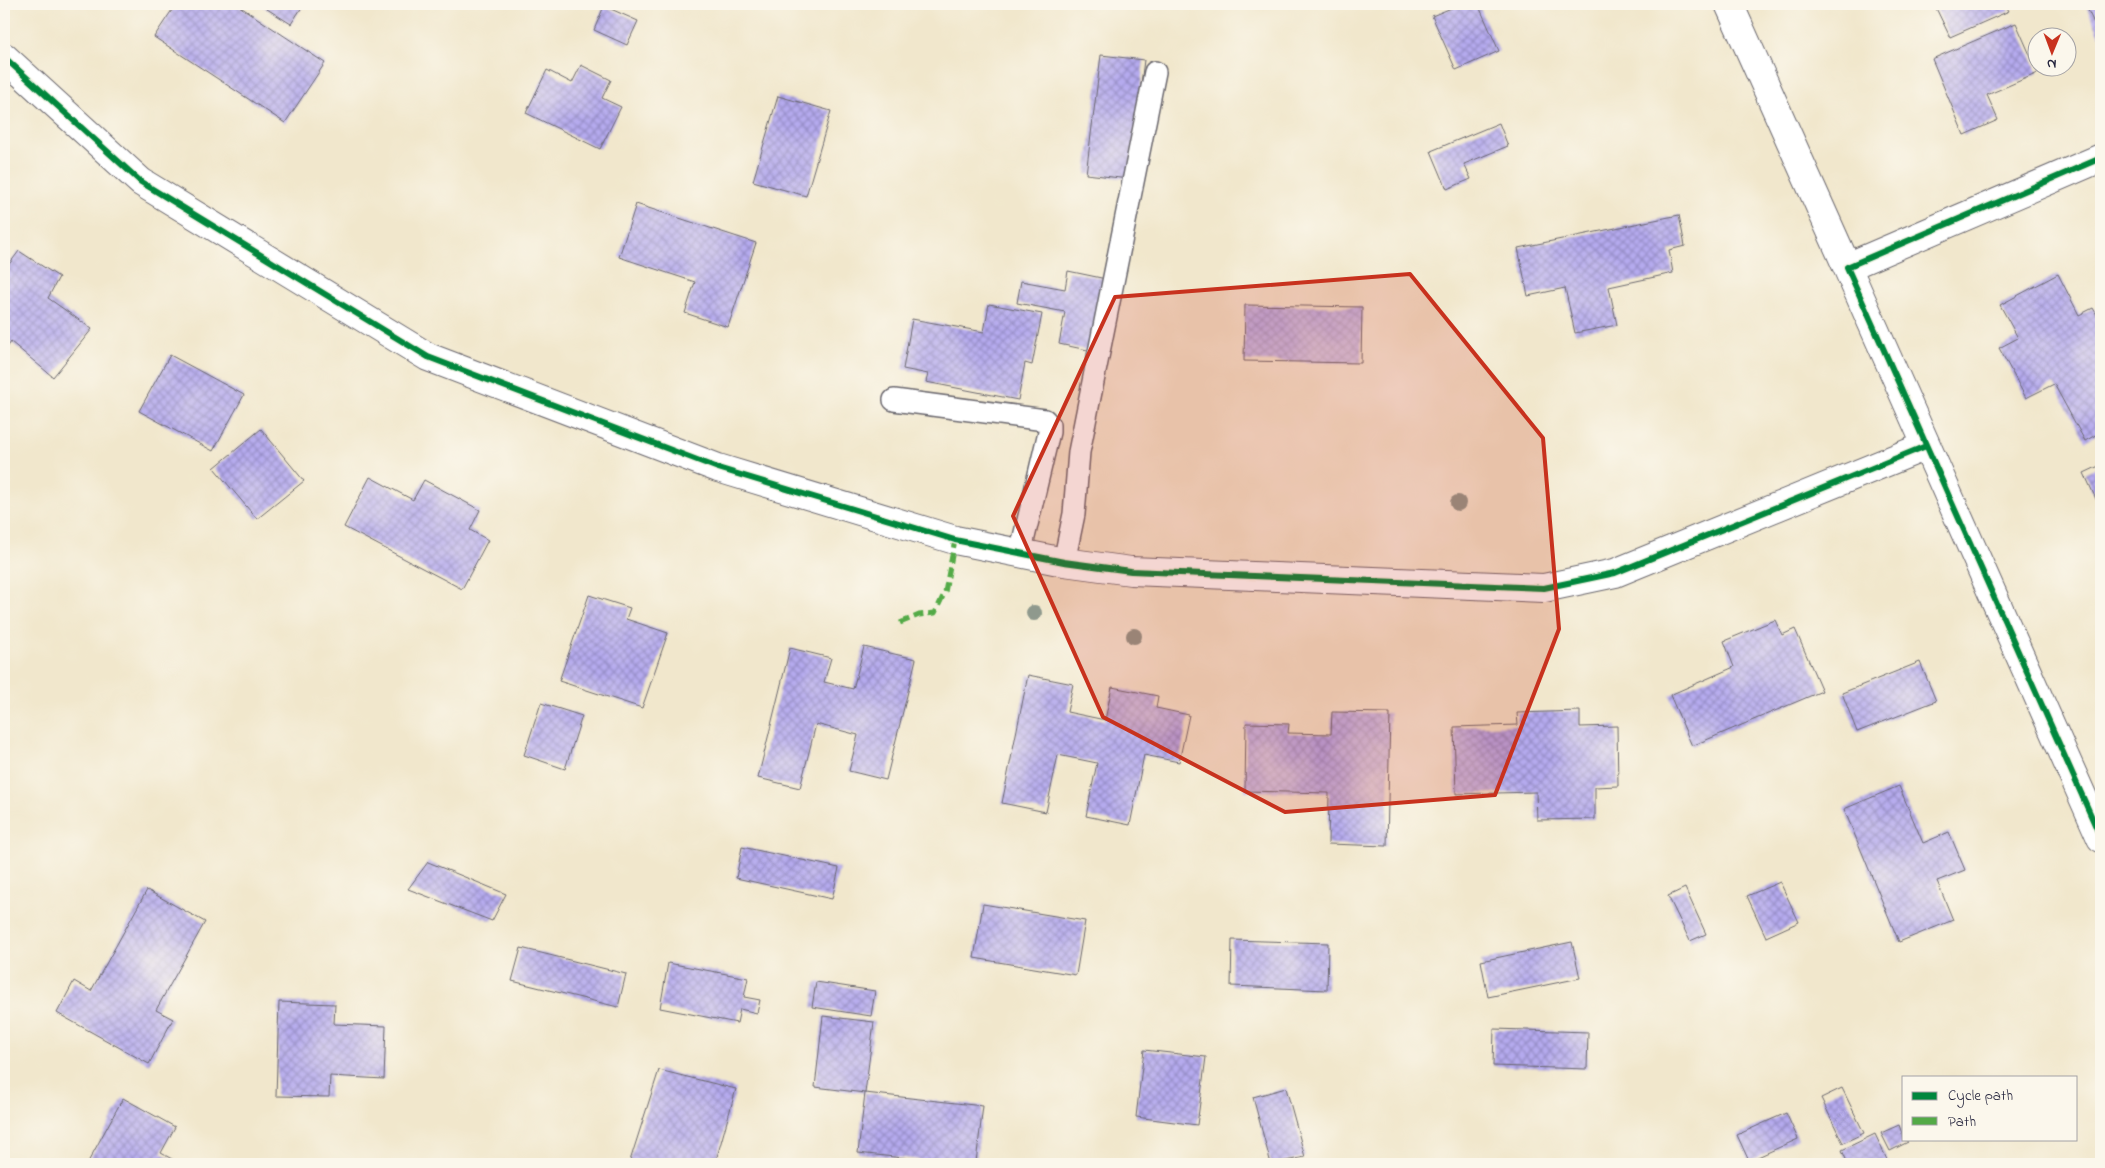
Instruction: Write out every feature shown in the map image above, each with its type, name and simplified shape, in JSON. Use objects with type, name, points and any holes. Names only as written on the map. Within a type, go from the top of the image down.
[{"type":"street","points":[[1729,4],[2101,838]]},
{"type":"street","points":[[4,57],[141,182],[428,357],[718,468],[955,540],[1020,554],[1131,571],[1544,588],[1615,573],[1926,446]]},
{"type":"street","points":[[1847,267],[2101,158]]},
{"type":"lane","points":[[1064,562],[1074,514],[1079,452],[1155,72]]},
{"type":"lane","points":[[894,400],[1045,420],[1049,426],[1049,432],[1020,554]]},
{"type":"highlighted area","points":[[1410,274],[1543,438],[1559,629],[1495,795],[1285,812],[1103,717],[1013,516],[1115,297]]},
{"type":"building","points":[[176,4],[236,4],[325,63],[285,123],[154,37]]},
{"type":"building","points":[[259,4],[304,4],[291,24]]},
{"type":"building","points":[[1461,4],[1478,4],[1499,51],[1456,70],[1432,16]]},
{"type":"building","points":[[1934,4],[2005,4],[2009,11],[1950,37]]},
{"type":"building","points":[[2085,4],[2101,4],[2101,38]]},
{"type":"building","points":[[604,6],[638,21],[627,45],[594,30]]},
{"type":"building","points":[[2016,23],[2028,50],[2028,77],[1987,95],[1998,120],[1964,135],[1932,59]]},
{"type":"building","points":[[1101,55],[1144,60],[1129,179],[1086,174]]},
{"type":"building","points":[[581,65],[611,80],[602,98],[621,107],[600,149],[526,113],[547,70],[572,83]]},
{"type":"building","points":[[778,96],[831,111],[806,196],[753,181]]},
{"type":"building","points":[[1499,123],[1508,146],[1464,164],[1471,179],[1447,189],[1431,151]]},
{"type":"building","points":[[636,204],[756,243],[728,327],[685,313],[695,282],[619,257]]},
{"type":"building","points":[[1679,215],[1685,246],[1669,250],[1673,273],[1609,287],[1617,325],[1575,333],[1565,288],[1528,296],[1518,248]]},
{"type":"building","points":[[19,251],[59,277],[48,298],[92,329],[53,377],[11,342],[4,352],[4,271]]},
{"type":"building","points":[[1068,271],[1111,280],[1097,352],[1059,344],[1065,312],[1017,303],[1021,281],[1065,289]]},
{"type":"building","points":[[2058,274],[2079,315],[2093,308],[2101,322],[2101,432],[2085,441],[2054,384],[2026,398],[1999,348],[2018,338],[2000,305]]},
{"type":"building","points":[[989,304],[1042,314],[1032,365],[1025,363],[1018,400],[926,382],[928,374],[903,369],[912,319],[984,332]]},
{"type":"building","points":[[1245,305],[1362,307],[1361,363],[1244,361]]},
{"type":"building","points":[[170,355],[244,395],[213,451],[139,411]]},
{"type":"building","points":[[261,429],[304,481],[257,519],[214,468]]},
{"type":"building","points":[[2101,465],[2101,510],[2084,473]]},
{"type":"building","points":[[370,477],[413,500],[424,480],[480,510],[470,530],[488,540],[462,589],[344,527]]},
{"type":"building","points":[[589,595],[630,608],[626,619],[668,633],[642,708],[559,681]]},
{"type":"building","points":[[1775,620],[1782,635],[1795,629],[1822,691],[1692,746],[1670,695],[1734,667],[1724,641]]},
{"type":"building","points":[[864,647],[916,659],[886,780],[849,771],[858,735],[816,724],[800,788],[758,778],[790,648],[831,658],[824,682],[853,689]]},
{"type":"building","points":[[1920,662],[1936,701],[1857,732],[1842,693]]},
{"type":"building","points":[[1028,675],[1073,684],[1067,712],[1105,720],[1112,687],[1158,696],[1156,708],[1189,715],[1179,762],[1144,755],[1130,825],[1086,816],[1097,763],[1058,755],[1046,812],[1002,803]]},
{"type":"building","points":[[541,703],[582,716],[565,769],[524,755]]},
{"type":"building","points":[[1580,711],[1580,727],[1617,726],[1618,786],[1595,787],[1595,819],[1537,820],[1536,792],[1456,794],[1454,727],[1518,725],[1517,713]]},
{"type":"building","points":[[1332,712],[1390,713],[1387,846],[1328,844],[1329,793],[1245,791],[1246,723],[1289,724],[1288,733],[1331,734]]},
{"type":"building","points":[[1899,786],[1923,843],[1949,832],[1965,870],[1937,881],[1953,920],[1899,942],[1844,809]]},
{"type":"building","points":[[742,847],[839,868],[832,899],[736,878]]},
{"type":"building","points":[[428,862],[506,894],[492,921],[408,889]]},
{"type":"building","points":[[1780,882],[1799,922],[1766,937],[1747,896]]},
{"type":"building","points":[[1685,888],[1706,934],[1690,941],[1668,896]]},
{"type":"building","points":[[147,890],[205,922],[156,1010],[173,1019],[149,1064],[57,1013],[74,981],[91,991]]},
{"type":"building","points":[[983,904],[1085,921],[1076,975],[974,958]]},
{"type":"building","points":[[1232,940],[1328,943],[1327,990],[1231,986]]},
{"type":"building","points":[[1572,942],[1580,978],[1488,997],[1481,961]]},
{"type":"building","points":[[521,948],[626,974],[618,1007],[512,981]]},
{"type":"building","points":[[668,963],[748,978],[744,997],[760,1000],[757,1013],[740,1009],[737,1023],[660,1008]]},
{"type":"building","points":[[816,982],[875,991],[871,1016],[812,1007]]},
{"type":"building","points":[[279,1002],[335,1004],[334,1024],[386,1026],[384,1079],[330,1076],[329,1097],[276,1096]]},
{"type":"building","points":[[823,1016],[874,1022],[865,1093],[815,1087]]},
{"type":"building","points":[[1494,1029],[1588,1032],[1587,1069],[1493,1066]]},
{"type":"building","points":[[1144,1050],[1206,1057],[1197,1125],[1136,1117]]},
{"type":"building","points":[[659,1070],[736,1089],[715,1164],[629,1164]]},
{"type":"building","points":[[1286,1088],[1305,1157],[1271,1164],[1253,1097]]},
{"type":"building","points":[[1842,1088],[1864,1133],[1843,1143],[1821,1098]]},
{"type":"building","points":[[865,1093],[983,1106],[976,1162],[967,1161],[966,1164],[921,1164],[921,1160],[858,1153]]},
{"type":"building","points":[[123,1098],[175,1127],[161,1153],[181,1164],[87,1164]]},
{"type":"building","points":[[1786,1113],[1798,1139],[1749,1161],[1737,1135]]},
{"type":"building","points":[[1899,1125],[1902,1140],[1908,1142],[1890,1151],[1881,1133]]},
{"type":"building","points":[[1875,1134],[1889,1164],[1848,1164],[1842,1150]]},
{"type":"marked path","points":[[900,623],[919,615],[935,613],[945,592],[955,540]]},
{"type":"cycle path","points":[[4,57],[141,182],[428,357],[718,468],[955,540],[1064,562],[1131,571],[1544,588],[1615,573],[1926,446]]},
{"type":"cycle path","points":[[2101,158],[1847,267],[2101,838]]}]
